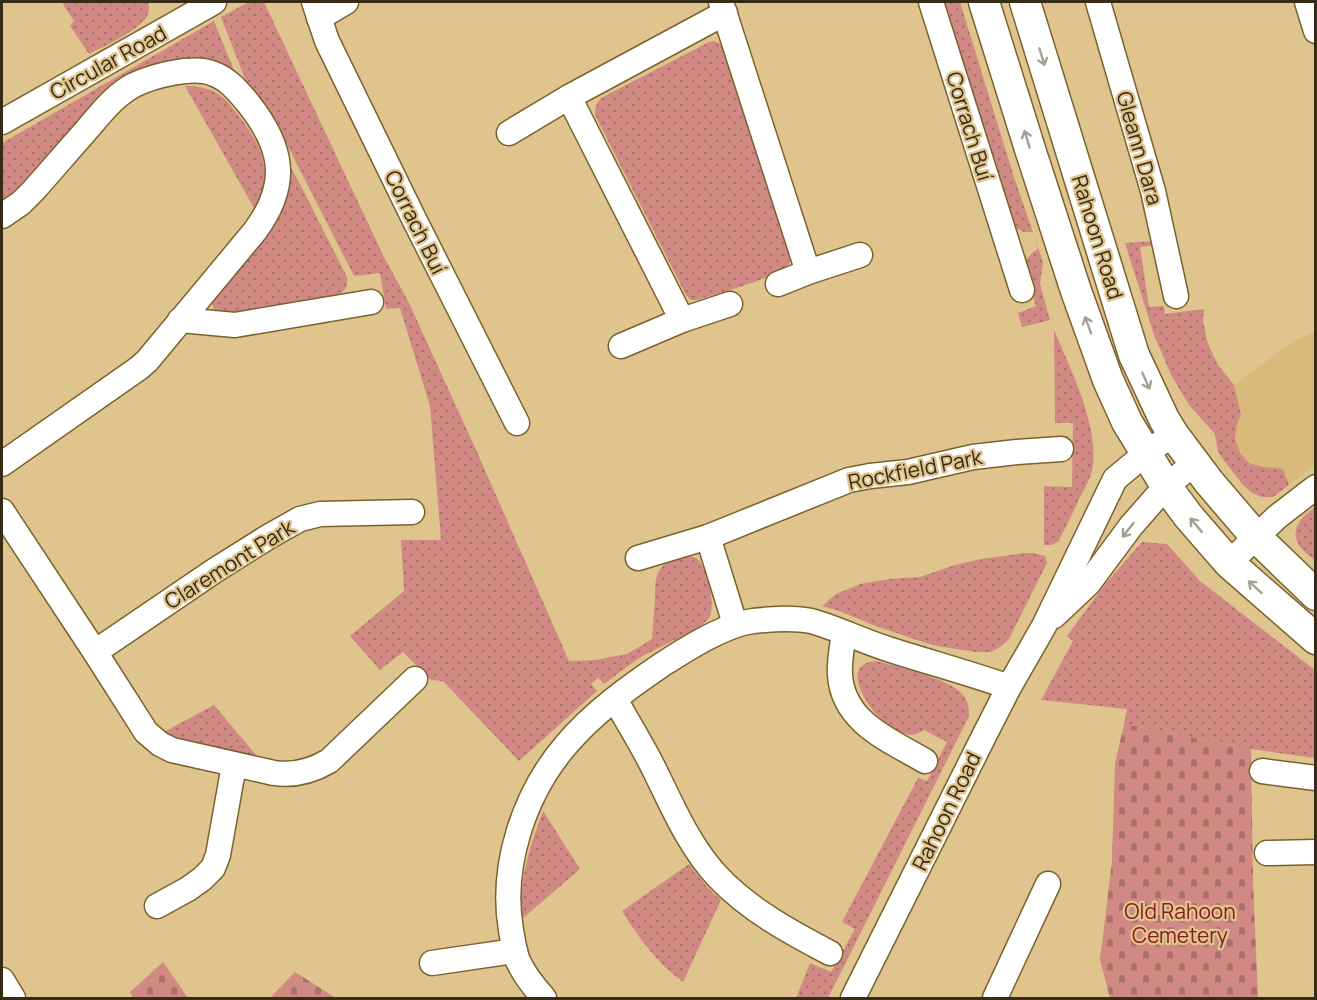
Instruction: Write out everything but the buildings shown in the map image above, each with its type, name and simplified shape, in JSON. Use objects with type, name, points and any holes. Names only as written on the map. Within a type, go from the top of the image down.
[{"type":"main road","name":"Rahoon Road","points":[[984,2],[1076,291],[1107,380],[1145,454]]},
{"type":"main road","name":"Rahoon Road","points":[[1025,2],[1134,355],[1173,434]]},
{"type":"main road","points":[[1173,434],[1256,537],[1316,595]]},
{"type":"main road","points":[[1145,454],[1189,517],[1229,563],[1316,639]]},
{"type":"street","name":"Circular Road","points":[[2,122],[179,10],[214,2]]},
{"type":"street","name":"Corrach Buí","points":[[346,2],[317,10],[327,41],[517,423]]},
{"type":"street","name":"Corrach Buí","points":[[931,2],[1019,247],[1022,290]]},
{"type":"street","name":"Gleann Dara","points":[[1098,2],[1153,191],[1176,296]]},
{"type":"street","points":[[1307,2],[1316,32]]},
{"type":"street","points":[[509,133],[723,7],[808,272]]},
{"type":"street","points":[[2,216],[21,203],[33,191],[107,107],[124,91],[140,82],[176,73],[204,71],[222,78],[240,93],[259,117],[275,152],[278,168],[277,186],[272,204],[261,223],[140,368],[2,464]]},
{"type":"street","points":[[569,97],[682,320]]},
{"type":"street","points":[[778,284],[860,255]]},
{"type":"street","points":[[180,320],[235,325],[371,302]]},
{"type":"street","points":[[621,346],[682,320],[730,304]]},
{"type":"street","name":"Rahoon Road","points":[[853,999],[1009,687],[1044,626],[1115,479],[1173,434]]},
{"type":"street","name":"Rockfield Park","points":[[638,558],[708,537],[849,480],[908,472],[973,457],[1060,449]]},
{"type":"street","name":"Rahoon Road","points":[[1044,626],[1088,584],[1131,525],[1166,486],[1195,463]]},
{"type":"street","points":[[1229,563],[1277,517],[1316,487]]},
{"type":"street","points":[[2,512],[146,732],[165,747],[181,753],[274,773],[300,773],[329,760],[415,679]]},
{"type":"street","name":"Claremont Park","points":[[94,652],[214,571],[300,519],[320,514],[412,512]]},
{"type":"street","points":[[708,537],[735,624]]},
{"type":"street","points":[[544,999],[519,963],[508,908],[510,872],[524,818],[536,791],[557,756],[583,726],[649,673],[685,649],[735,624],[785,619],[811,621],[887,649],[1009,687]]},
{"type":"street","points":[[844,633],[840,677],[846,700],[871,729],[925,761]]},
{"type":"street","points":[[615,699],[706,864],[725,884],[752,906],[798,936],[830,953]]},
{"type":"street","points":[[157,906],[195,885],[213,868],[218,855],[234,765]]},
{"type":"street","points":[[1262,771],[1316,778]]},
{"type":"street","points":[[1267,853],[1316,852]]},
{"type":"street","points":[[995,999],[1048,884]]},
{"type":"street","points":[[432,963],[515,951]]},
{"type":"street","points":[[2,980],[13,999]]},
{"type":"shaded area","points":[[1315,332],[1315,465],[1289,485],[1283,469],[1249,463],[1240,453],[1235,439],[1241,414],[1234,385],[1293,341]]},
{"type":"green space","points":[[67,2],[148,2],[149,11],[137,27],[89,54],[70,26],[74,21],[63,4]]},
{"type":"green space","points":[[249,2],[264,2],[383,255],[409,303],[569,661],[595,660],[627,654],[652,639],[656,579],[662,567],[669,561],[682,557],[696,558],[707,577],[712,605],[709,618],[704,623],[638,659],[604,684],[598,678],[591,684],[597,691],[519,761],[443,681],[431,680],[403,652],[380,670],[350,636],[404,591],[401,540],[441,540],[430,406],[400,308],[386,309],[380,273],[354,276],[280,131],[247,84],[221,17]]},
{"type":"green space","points":[[941,2],[960,2],[1033,232],[1024,232],[1014,227]]},
{"type":"green space","points":[[214,21],[238,80],[177,64],[55,154],[2,207],[2,143]]},
{"type":"green space","points":[[714,41],[723,45],[727,50],[790,259],[789,264],[782,269],[760,280],[691,300],[686,295],[595,115],[595,110],[601,98]]},
{"type":"green space","points":[[185,86],[209,89],[223,97],[256,141],[265,177],[264,186],[254,208]]},
{"type":"green space","points":[[277,143],[347,277],[346,286],[338,296],[219,316],[211,301],[261,235]]},
{"type":"green space","points":[[1034,237],[1043,262],[1040,284],[1050,320],[1022,327],[1018,313],[1036,306],[1025,272],[1025,261],[1038,249]]},
{"type":"green space","points":[[1155,241],[1156,245],[1140,247],[1149,307],[1164,306],[1165,314],[1204,309],[1203,321],[1208,344],[1218,365],[1234,385],[1241,414],[1235,439],[1240,453],[1249,463],[1283,469],[1289,485],[1273,497],[1262,497],[1252,493],[1243,485],[1218,452],[1215,434],[1189,405],[1171,375],[1154,335],[1125,243]]},
{"type":"green space","points":[[1054,330],[1082,399],[1088,418],[1094,454],[1089,479],[1058,542],[1044,545],[1044,486],[1072,487],[1073,423],[1055,423]]},
{"type":"green space","points":[[1315,507],[1315,561],[1301,548],[1295,535],[1298,524]]},
{"type":"green space","points":[[1142,542],[1167,544],[1200,581],[1315,670],[1315,758],[1251,749],[1124,724],[1127,709],[1041,700],[1073,641],[1067,636],[1106,583]]},
{"type":"green space","points":[[1025,553],[1045,556],[1047,563],[1009,639],[991,652],[976,652],[929,644],[822,606],[836,594],[860,584],[920,577],[981,559]]},
{"type":"green space","points":[[875,661],[919,673],[952,686],[966,699],[969,716],[828,998],[796,998],[810,963],[831,972],[855,929],[842,922],[918,778],[927,781],[947,742],[924,730],[913,735],[904,734],[878,716],[862,694],[858,676],[859,669]]},
{"type":"green space","points":[[214,705],[262,762],[190,745],[162,733]]},
{"type":"green space","name":"Old Rahoon Cemetery","points":[[1124,724],[1251,749],[1258,998],[1110,998],[1100,960],[1112,861],[1115,763]]},
{"type":"green space","points":[[543,811],[580,869],[522,919],[523,877]]},
{"type":"green space","points":[[689,864],[721,900],[683,982],[649,949],[622,911]]},
{"type":"green space","points":[[163,962],[188,998],[133,998],[130,992]]},
{"type":"green space","points":[[295,972],[336,998],[270,998]]}]
